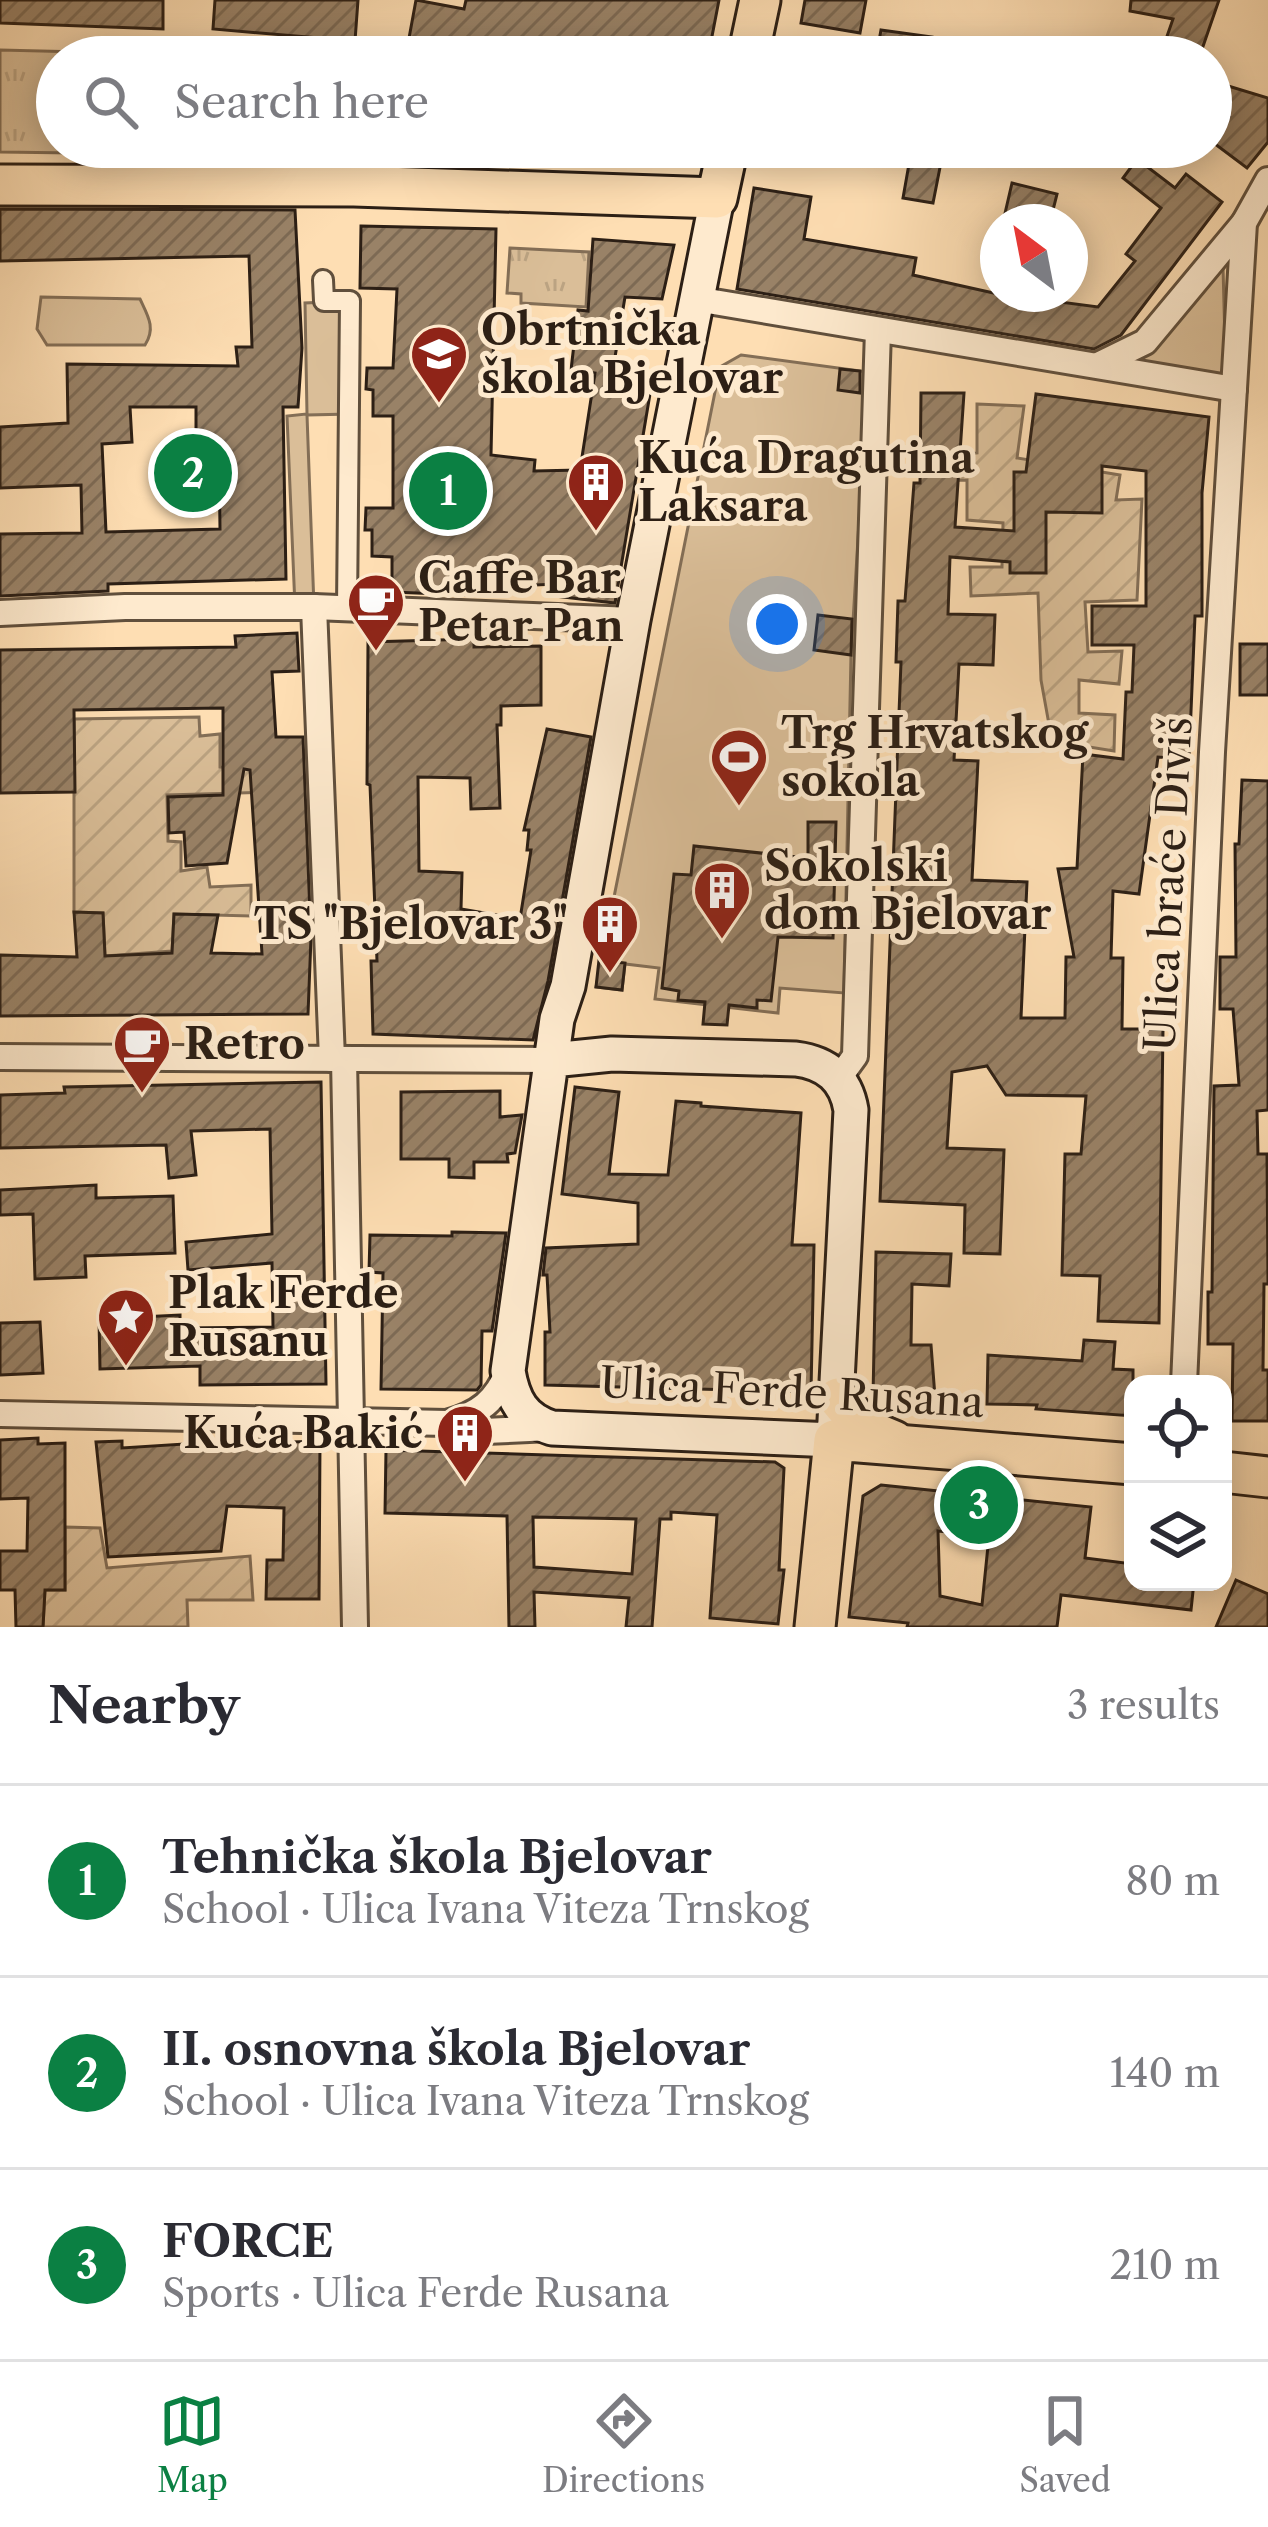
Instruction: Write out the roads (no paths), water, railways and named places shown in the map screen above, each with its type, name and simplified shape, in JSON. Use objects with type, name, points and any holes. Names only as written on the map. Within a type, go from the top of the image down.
[{"type":"main road","points":[[752,36],[760,0]]},
{"type":"main road","points":[[552,1428],[525,1414],[514,1397],[508,1371],[557,1019],[568,986],[633,620],[723,168]]},
{"type":"main road","points":[[0,185],[354,186],[717,198]]},
{"type":"main road","points":[[568,986],[588,1036],[612,1054]]},
{"type":"main road","points":[[552,1060],[612,1054],[796,1059],[821,1065],[839,1078],[849,1096],[838,1398],[815,1627]]},
{"type":"main road","points":[[838,1398],[863,1428],[905,1445]]},
{"type":"main road","name":"Ulica Ferde Rusana","points":[[552,1428],[905,1445],[1124,1463]]},
{"type":"main road","points":[[1232,1473],[1268,1477]]},
{"type":"street","points":[[1097,365],[1145,342],[1244,223],[1268,180]]},
{"type":"street","name":"Ulica braće Diviš","points":[[1184,1375],[1212,752],[1244,223]]},
{"type":"street","points":[[323,280],[324,302],[350,301],[330,607],[356,1627]]},
{"type":"street","points":[[697,299],[1234,388]]},
{"type":"street","points":[[839,1078],[853,1063],[856,1036],[878,330]]},
{"type":"street","points":[[0,613],[125,607],[330,607],[633,620]]},
{"type":"street","points":[[0,1057],[552,1060]]},
{"type":"street","points":[[447,1423],[466,1418],[493,1400],[508,1371]]},
{"type":"street","name":"Ulica Ferde Rusana","points":[[0,1414],[447,1423],[485,1432],[552,1428]]},
{"type":"place","name":"Obrtnička škola Bjelovar","points":[[439,405]]},
{"type":"place","name":"II. osnovna škola Bjelovar","points":[[193,473]]},
{"type":"place","name":"Tehnička škola Bjelovar","points":[[448,491]]},
{"type":"place","name":"Kuća Dragutina Laksara","points":[[596,533]]},
{"type":"place","name":"Caffe Bar Petar Pan","points":[[376,653]]},
{"type":"place","name":"Trg Hrvatskog sokola","points":[[739,808]]},
{"type":"place","name":"Sokolski dom Bjelovar","points":[[722,941]]},
{"type":"place","name":"TS \"Bjelovar 3\"","points":[[610,975]]},
{"type":"place","name":"Retro","points":[[142,1095]]},
{"type":"place","name":"Plak Ferde Rusanu","points":[[126,1368]]},
{"type":"place","name":"Kuća Bakić","points":[[465,1484]]},
{"type":"place","name":"FORCE","points":[[979,1505]]}]
